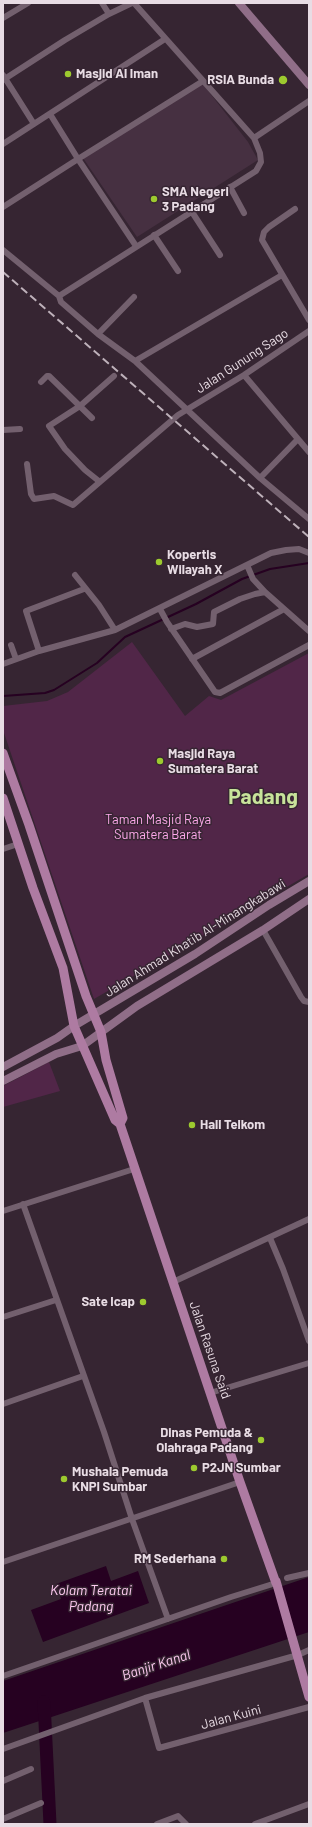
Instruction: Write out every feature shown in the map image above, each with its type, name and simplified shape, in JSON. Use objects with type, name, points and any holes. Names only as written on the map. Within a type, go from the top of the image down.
[{"type":"main road","points":[[239,3],[309,85]]},
{"type":"main road","points":[[3,754],[29,825],[86,996],[101,1032],[106,1060],[122,1118],[120,1124],[115,1120],[74,1026],[62,968],[3,798]]},
{"type":"main road","name":"Jalan Ahmad Khatib Al-Minangkabawi","points":[[3,1067],[57,1038],[74,1026],[195,954],[269,905],[309,881]]},
{"type":"main road","name":"Jalan Ahmad Khatib Al-Minangkabawi","points":[[82,1046],[137,1006],[263,930],[309,899]]},
{"type":"main road","points":[[3,1081],[63,1051],[82,1046]]},
{"type":"main road","name":"Jalan Rasuna Said","points":[[120,1124],[240,1482],[276,1582],[309,1697]]},
{"type":"street","points":[[3,18],[28,3]]},
{"type":"street","points":[[102,3],[109,14]]},
{"type":"street","points":[[34,124],[4,78],[109,14],[133,3],[254,138],[260,154],[260,165],[256,171],[59,296]]},
{"type":"street","points":[[3,144],[165,38]]},
{"type":"street","points":[[3,207],[203,82]]},
{"type":"street","points":[[254,138],[309,101]]},
{"type":"street","points":[[50,114],[136,246]]},
{"type":"street","points":[[230,187],[244,213]]},
{"type":"street","points":[[296,209],[269,227],[264,232],[262,240],[309,320]]},
{"type":"street","points":[[192,212],[220,255]]},
{"type":"street","points":[[154,235],[178,271]]},
{"type":"street","points":[[3,250],[59,296],[61,302],[98,334],[135,361],[260,478],[309,519]]},
{"type":"street","points":[[135,361],[282,275]]},
{"type":"street","points":[[98,334],[134,297]]},
{"type":"street","name":"Jalan Gunung Sago","points":[[27,464],[31,494],[36,500],[54,496],[73,505],[169,422],[244,375],[309,331]]},
{"type":"street","points":[[244,375],[309,452]]},
{"type":"street","points":[[41,382],[49,376],[92,418]]},
{"type":"street","points":[[100,482],[85,470],[65,449],[49,426],[80,406],[114,376]]},
{"type":"street","points":[[3,430],[20,429]]},
{"type":"street","points":[[260,478],[298,439]]},
{"type":"street","points":[[3,664],[38,651],[115,630],[248,568],[271,553],[299,549],[309,553]]},
{"type":"street","points":[[248,568],[253,579],[264,592],[309,631]]},
{"type":"street","points":[[75,575],[99,605],[115,630]]},
{"type":"street","points":[[38,651],[26,611],[84,588]]},
{"type":"street","points":[[171,629],[185,624],[197,627],[213,624],[214,612],[255,594],[264,592]]},
{"type":"street","points":[[160,609],[166,622],[215,692],[220,694],[309,645]]},
{"type":"street","points":[[192,659],[284,609]]},
{"type":"street","points":[[11,645],[16,659]]},
{"type":"street","points":[[3,849],[18,844]]},
{"type":"street","points":[[263,930],[301,998],[304,1001],[309,1002]]},
{"type":"street","points":[[3,1211],[134,1169]]},
{"type":"street","points":[[23,1204],[104,1432],[132,1519],[168,1619]]},
{"type":"street","points":[[173,1282],[309,1219]]},
{"type":"street","points":[[270,1238],[309,1341]]},
{"type":"street","points":[[3,1317],[56,1300]]},
{"type":"street","points":[[210,1393],[309,1363]]},
{"type":"street","points":[[3,1404],[83,1376]]},
{"type":"street","points":[[3,1562],[240,1482]]},
{"type":"street","points":[[287,1578],[309,1573]]},
{"type":"street","points":[[3,1676],[276,1582]]},
{"type":"street","points":[[3,1748],[145,1698],[297,1652],[309,1650]]},
{"type":"street","name":"Jalan Kuini","points":[[145,1698],[160,1748],[309,1707]]},
{"type":"street","points":[[3,1781],[31,1769]]},
{"type":"street","points":[[3,1819],[41,1803]]},
{"type":"street","points":[[255,1824],[309,1804]]},
{"type":"street","points":[[157,1824],[178,1816],[186,1824]]},
{"type":"shaded area","name":"SMA Negeri 3 Padang","points":[[202,83],[248,142],[258,160],[137,237],[83,158]]},
{"type":"green space","name":"Taman Masjid Raya Sumatera Barat","points":[[132,642],[185,716],[209,696],[221,700],[309,653],[309,874],[94,999],[3,730],[3,706],[47,701],[68,692]]},
{"type":"green space","points":[[49,1062],[60,1091],[3,1107],[3,1086]]},
{"type":"water","name":"Kolam Teratai Padang","points":[[106,1566],[111,1581],[138,1571],[149,1603],[43,1642],[31,1610],[61,1599],[56,1584]]},
{"type":"water","name":"Banjir Kanal","points":[[309,1577],[309,1632],[3,1733],[3,1681]]},
{"type":"waterway","points":[[3,696],[45,693],[54,690],[97,663],[125,637],[196,604],[242,579],[270,569],[309,563]]},
{"type":"waterway","points":[[44,1702],[50,1824]]},
{"type":"railway","points":[[3,272],[309,537]]},
{"type":"place","name":"Masjid Al Iman","points":[[68,74]]},
{"type":"place","name":"RSIA Bunda","points":[[283,80]]},
{"type":"place","name":"SMA Negeri 3 Padang","points":[[154,199]]},
{"type":"place","name":"Kopertis Wilayah X","points":[[159,562]]},
{"type":"place","name":"Masjid Raya Sumatera Barat","points":[[160,761]]},
{"type":"place","name":"Hall Telkom","points":[[192,1125]]},
{"type":"place","name":"Sate Icap","points":[[143,1302]]},
{"type":"place","name":"Dinas Pemuda & Olahraga Padang","points":[[261,1440]]},
{"type":"place","name":"P2JN Sumbar","points":[[194,1468]]},
{"type":"place","name":"Mushala Pemuda KNPI Sumbar","points":[[64,1479]]},
{"type":"place","name":"RM Sederhana","points":[[224,1559]]},
{"type":"district","name":"Padang","points":[[263,797]]}]
